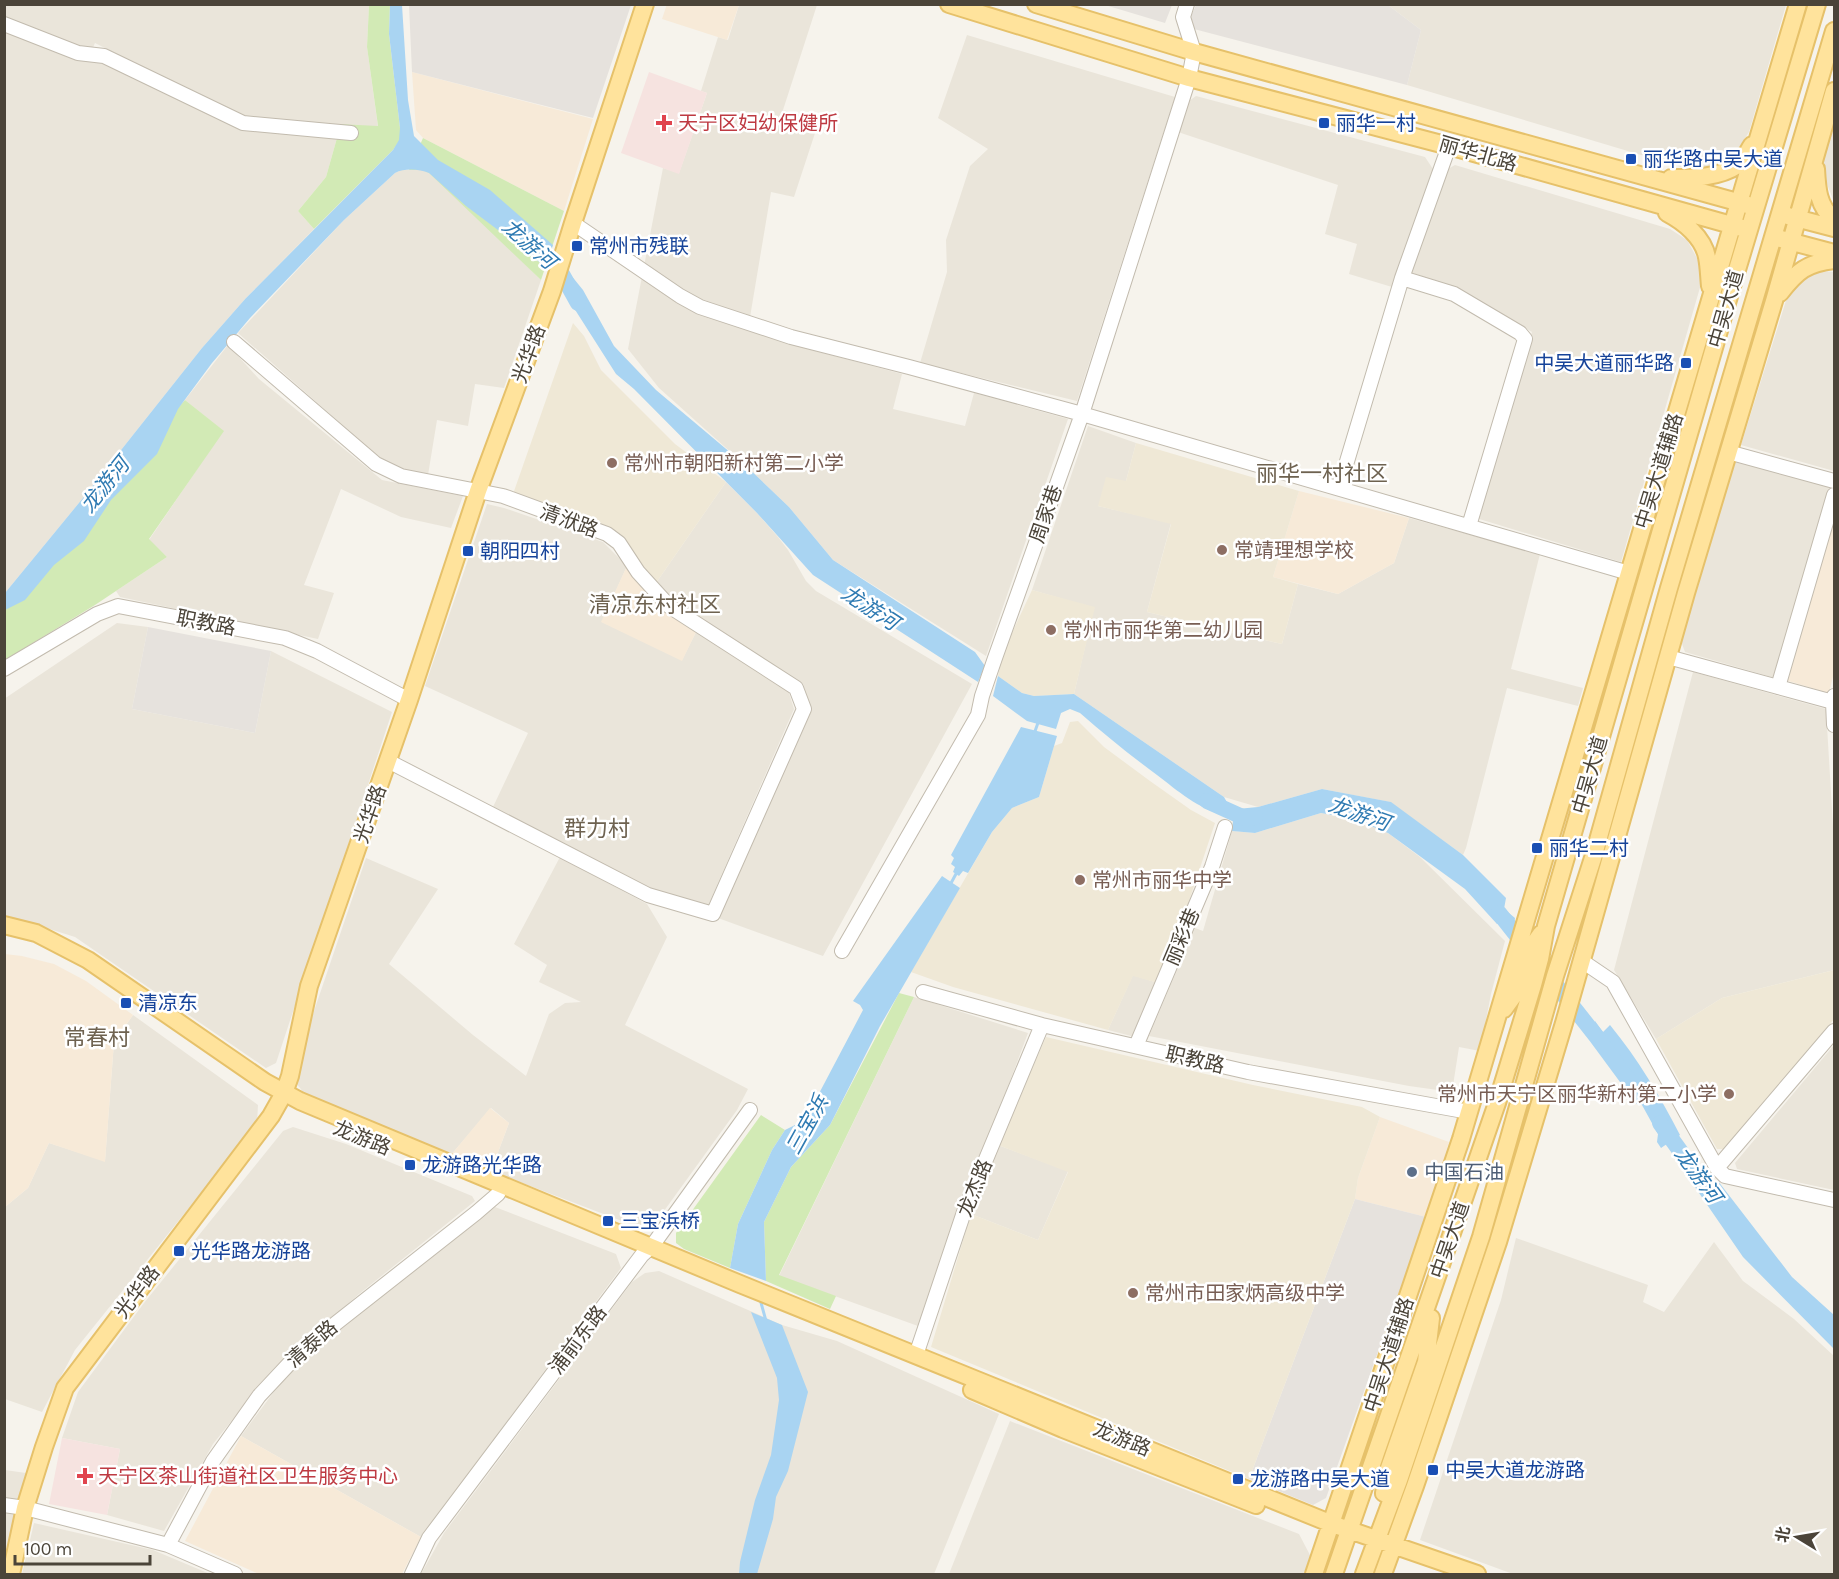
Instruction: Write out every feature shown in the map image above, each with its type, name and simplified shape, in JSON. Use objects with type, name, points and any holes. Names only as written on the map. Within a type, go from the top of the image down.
[{"type":"main road","name":"光华路","points":[[11,1575],[26,1508],[65,1388],[271,1116],[290,1076],[309,986],[409,700],[478,492],[552,291],[645,4]]},
{"type":"main road","name":"丽华北路","points":[[949,4],[1189,78],[1449,146],[1834,253]]},
{"type":"main road","name":"丽华北路","points":[[1036,4],[1194,52],[1834,228]]},
{"type":"main road","points":[[1799,4],[1801,59]]},
{"type":"main road","name":"中吴大道辅路","points":[[1314,1575],[1469,1112],[1496,1020],[1517,992],[1523,974],[1586,718],[1799,4]]},
{"type":"main road","name":"中吴大道","points":[[1531,948],[1546,926],[1727,303],[1817,4]]},
{"type":"main road","name":"中吴大道","points":[[1364,1575],[1399,1480],[1481,1237],[1555,976],[1593,858],[1660,620],[1834,31]]},
{"type":"main road","points":[[1828,53],[1828,81],[1814,124],[1815,156],[1817,189],[1825,212],[1834,219]]},
{"type":"main road","points":[[1383,1575],[1498,1242],[1564,1023],[1700,546],[1834,91]]},
{"type":"main road","points":[[1650,178],[1690,178],[1722,173],[1740,164],[1762,129]]},
{"type":"main road","points":[[1780,133],[1779,163],[1787,165],[1802,140]]},
{"type":"main road","points":[[1648,202],[1683,222],[1699,238],[1707,256],[1711,296],[1711,360]]},
{"type":"main road","points":[[1774,301],[1792,278],[1810,264],[1834,260]]},
{"type":"main road","points":[[1727,303],[1743,279],[1751,280],[1751,315]]},
{"type":"main road","points":[[1728,392],[1729,448]]},
{"type":"main road","points":[[1639,539],[1678,475]]},
{"type":"main road","points":[[1653,645],[1644,657],[1639,656],[1639,641],[1665,552],[1671,499]]},
{"type":"main road","points":[[1660,620],[1675,601],[1684,570],[1700,546]]},
{"type":"main road","points":[[1593,858],[1595,808],[1623,716],[1623,701],[1617,699],[1608,713]]},
{"type":"main road","points":[[1572,839],[1572,807],[1587,754],[1586,718]]},
{"type":"main road","points":[[1609,866],[1608,829],[1619,792],[1623,753]]},
{"type":"main road","name":"龙游路","points":[[4,925],[36,933],[88,960],[265,1082],[281,1097]]},
{"type":"main road","name":"龙游路","points":[[4,934],[45,949],[93,973],[281,1097],[741,1290],[916,1355],[1331,1529]]},
{"type":"main road","points":[[1523,974],[1528,1028],[1515,1072],[1516,1082],[1520,1082],[1528,1074]]},
{"type":"main road","name":"中吴大道","points":[[1334,1575],[1505,1078],[1523,974]]},
{"type":"main road","points":[[1519,1105],[1558,1043]]},
{"type":"main road","points":[[1469,1112],[1505,1078]]},
{"type":"main road","points":[[1457,1361],[1468,1240],[1499,1140],[1499,1124],[1495,1123],[1487,1132]]},
{"type":"main road","points":[[1399,1480],[1388,1495],[1383,1493],[1388,1471],[1426,1362],[1434,1287]]},
{"type":"main road","name":"龙游路","points":[[771,1302],[827,1329],[1085,1438],[1331,1529],[1477,1575]]},
{"type":"main road","points":[[1378,1389],[1414,1344]]},
{"type":"main road","name":"龙游路","points":[[1392,1549],[1449,1575]]},
{"type":"street","points":[[1187,4],[1183,17],[1194,52]]},
{"type":"street","points":[[4,24],[78,53],[104,56],[243,123],[351,133]]},
{"type":"street","name":"周家巷","points":[[842,951],[978,715],[995,658],[1082,414],[1189,78],[1194,52]]},
{"type":"street","points":[[1339,488],[1402,278],[1449,146]]},
{"type":"street","points":[[573,223],[680,296],[700,307],[791,337],[1082,414],[1629,573]]},
{"type":"street","points":[[1402,278],[1455,294],[1520,333],[1525,339],[1469,525]]},
{"type":"street","name":"清洑路","points":[[234,342],[376,464],[402,476],[503,496],[607,534],[619,543],[638,572],[669,606],[796,688],[804,709],[714,914],[648,896],[388,761]]},
{"type":"street","points":[[1729,448],[1834,481]]},
{"type":"street","points":[[1778,687],[1834,495]]},
{"type":"street","name":"职教路","points":[[4,669],[97,614],[118,606],[285,638],[317,651],[409,700]]},
{"type":"street","points":[[1668,657],[1778,687],[1834,699],[1834,725]]},
{"type":"street","name":"丽彩巷","points":[[1136,1046],[1212,867],[1225,826]]},
{"type":"street","points":[[1582,961],[1613,982],[1717,1168],[1725,1176],[1834,1200]]},
{"type":"street","name":"职教路","points":[[923,992],[1042,1025],[1248,1072],[1469,1112]]},
{"type":"street","name":"龙杰路","points":[[916,1355],[964,1212],[1042,1025]]},
{"type":"street","points":[[1717,1168],[1834,1031]]},
{"type":"street","name":"浦前东路","points":[[412,1575],[429,1538],[647,1251],[750,1110]]},
{"type":"street","name":"清泰路","points":[[168,1545],[213,1461],[265,1389],[302,1350],[500,1189]]},
{"type":"street","points":[[4,1505],[26,1508],[168,1545],[235,1575]]},
{"type":"shaded area","points":[[409,4],[631,5],[593,118],[412,72]]},
{"type":"shaded area","points":[[667,4],[739,5],[727,40],[662,19]]},
{"type":"shaded area","points":[[5,5],[369,5],[367,47],[378,127],[247,120],[95,43],[87,61],[100,62],[246,130],[337,138],[326,177],[298,211],[314,229],[246,298],[202,348],[5,593]]},
{"type":"shaded area","points":[[739,5],[817,5],[783,110],[819,121],[794,197],[771,192],[748,329],[786,343],[902,374],[893,409],[965,426],[974,393],[1068,419],[986,656],[833,560],[789,507],[659,388],[628,349],[663,168],[679,173],[707,93],[701,91],[718,37],[728,40]]},
{"type":"shaded area","points":[[1105,5],[1172,5],[1165,23]]},
{"type":"shaded area","points":[[1196,5],[1388,5],[1421,30],[1407,85],[1194,29],[1191,16]]},
{"type":"shaded area","points":[[1388,5],[1786,5],[1749,132],[1734,155],[1716,167],[1698,172],[1407,85],[1421,30]]},
{"type":"shaded area","points":[[967,35],[1175,97],[1077,401],[920,363],[947,272],[946,240],[970,166],[988,149],[938,118]]},
{"type":"shaded area","points":[[412,72],[593,119],[564,211],[423,138],[416,130]]},
{"type":"shaded area","name":"天宁区妇幼保健所","points":[[649,72],[707,93],[679,174],[621,153]]},
{"type":"shaded area","name":"丽华一村","points":[[1196,96],[1425,157],[1433,169],[1392,287],[1349,274],[1357,244],[1325,234],[1338,185],[1178,132],[1189,101]]},
{"type":"shaded area","points":[[1834,120],[1834,202],[1825,179],[1823,156]]},
{"type":"shaded area","points":[[1455,165],[1670,229],[1687,240],[1698,260],[1701,284],[1621,562],[1476,518],[1532,332],[1456,288],[1410,272],[1446,170]]},
{"type":"shaded area","points":[[401,170],[422,170],[429,173],[541,280],[504,388],[475,384],[468,426],[437,420],[428,475],[401,469],[382,460],[238,333],[344,220]]},
{"type":"shaded area","points":[[1812,270],[1834,272],[1834,471],[1741,445],[1789,291]]},
{"type":"shaded area","name":"常州市朝阳新村第二小学","points":[[573,323],[584,336],[601,370],[675,444],[726,482],[656,583],[624,540],[513,494]]},
{"type":"shaded area","points":[[228,345],[259,379],[382,480],[463,496],[451,528],[401,517],[341,489],[304,585],[334,593],[318,639],[120,597],[116,591],[167,557],[149,540],[223,431],[185,400]]},
{"type":"shaded area","points":[[1088,426],[1136,443],[1126,481],[1098,506],[1171,523],[1147,612],[1282,644],[1298,584],[1338,594],[1394,563],[1409,518],[1540,554],[1511,669],[1583,688],[1578,706],[1507,688],[1463,855],[1390,802],[1322,789],[1258,807],[1224,797],[1074,694],[1094,608],[1032,590]]},
{"type":"shaded area","name":"常靖理想学校","points":[[1136,443],[1299,491],[1273,577],[1298,584],[1282,644],[1147,612],[1171,524],[1098,506],[1106,477],[1126,481]]},
{"type":"shaded area","points":[[1733,459],[1830,487],[1775,678],[1685,652],[1681,641]]},
{"type":"shaded area","points":[[726,482],[778,537],[806,581],[816,591],[972,684],[823,956],[718,918],[811,712],[803,684],[672,601],[656,583]]},
{"type":"shaded area","points":[[1299,491],[1409,518],[1394,563],[1338,594],[1273,577]]},
{"type":"shaded area","name":"群力村","points":[[487,504],[603,542],[627,566],[602,622],[682,660],[696,632],[788,690],[794,709],[707,908],[648,887],[493,807],[528,733],[425,686]]},
{"type":"shaded area","points":[[1834,514],[1834,672],[1829,693],[1785,680]]},
{"type":"shaded area","points":[[627,566],[664,610],[696,632],[682,661],[601,622]]},
{"type":"shaded area","name":"常州市丽华第二幼儿园","points":[[1032,590],[1095,607],[1074,694],[1034,696],[1022,693],[998,676],[1003,652]]},
{"type":"shaded area","points":[[117,623],[148,627],[132,709],[255,733],[271,651],[392,712],[276,1063],[266,1068],[75,937],[5,915],[4,699]]},
{"type":"shaded area","points":[[148,627],[271,651],[255,733],[132,709]]},
{"type":"shaded area","name":"丽华二村","points":[[1693,672],[1826,709],[1834,843],[1834,970],[1722,998],[1656,1039],[1614,970]]},
{"type":"shaded area","name":"常州市丽华中学","points":[[1078,721],[1104,747],[1191,810],[1215,823],[1158,983],[1133,976],[1108,1030],[953,987],[911,972],[992,832],[1012,808],[1039,797],[1054,746],[1062,743],[1070,722]]},
{"type":"shaded area","points":[[1321,813],[1354,819],[1388,833],[1420,857],[1505,941],[1491,994],[1480,1051],[1459,1047],[1452,1092],[1409,1086],[1149,1036],[1195,928],[1203,931],[1232,831],[1255,833]]},
{"type":"shaded area","points":[[560,857],[647,904],[667,937],[625,1025],[748,1089],[737,1110],[656,1222],[635,1226],[491,1171],[509,1123],[491,1108],[451,1155],[304,1093],[296,1083],[295,1067],[366,858],[438,889],[389,964],[473,1035],[526,1076],[549,1014],[565,1003],[581,1002],[539,982],[547,965],[514,944]]},
{"type":"shaded area","points":[[5,954],[54,964],[86,981],[133,1015],[114,1042],[105,1162],[49,1143],[28,1188],[5,1207]]},
{"type":"shaded area","name":"常州市天宁区丽华新村第二小学","points":[[1834,970],[1834,1019],[1726,1149],[1717,1149],[1656,1039],[1722,998]]},
{"type":"shaded area","points":[[1133,975],[1158,983],[1135,1037],[1108,1030]]},
{"type":"shaded area","points":[[914,997],[1028,1033],[918,1326],[779,1276]]},
{"type":"shaded area","points":[[133,1015],[258,1105],[257,1123],[75,1350],[42,1412],[5,1399],[5,1207],[28,1188],[49,1143],[105,1161],[114,1042]]},
{"type":"shaded area","name":"常州市田家炳高级中学","points":[[1046,1037],[1253,1085],[1362,1107],[1380,1117],[1358,1178],[1355,1199],[1249,1479],[931,1347],[971,1214],[1038,1240],[1068,1172],[998,1145]]},
{"type":"shaded area","points":[[1834,1045],[1834,1190],[1737,1169],[1735,1163]]},
{"type":"shaded area","points":[[490,1108],[509,1123],[491,1171],[451,1155]]},
{"type":"shaded area","points":[[1380,1117],[1449,1142],[1426,1217],[1355,1199],[1358,1178]]},
{"type":"shaded area","points":[[293,1127],[346,1144],[472,1196],[475,1201],[359,1294],[269,1374],[213,1444],[164,1531],[107,1515],[120,1449],[62,1438],[78,1392],[144,1303],[283,1131]]},
{"type":"shaded area","points":[[998,1145],[1068,1171],[1038,1240],[971,1214]]},
{"type":"shaded area","points":[[1355,1199],[1426,1217],[1326,1498],[1313,1505],[1249,1479]]},
{"type":"shaded area","points":[[495,1207],[616,1254],[621,1268],[421,1537],[241,1436],[305,1355]]},
{"type":"shaded area","points":[[1516,1238],[1648,1285],[1643,1302],[1664,1312],[1714,1242],[1743,1281],[1794,1319],[1834,1356],[1834,1574],[1513,1574],[1420,1540],[1501,1300]]},
{"type":"shaded area","points":[[659,1271],[782,1325],[837,1341],[999,1414],[934,1574],[421,1574],[444,1533],[632,1282],[645,1273]]},
{"type":"shaded area","points":[[1010,1421],[1299,1534],[1311,1557],[1305,1574],[949,1574]]},
{"type":"shaded area","points":[[241,1436],[421,1537],[402,1574],[259,1574],[185,1541]]},
{"type":"shaded area","name":"天宁区茶山街道社区卫生服务中心","points":[[62,1438],[120,1449],[107,1515],[49,1504]]},
{"type":"shaded area","points":[[5,1470],[26,1473],[5,1570]]},
{"type":"shaded area","points":[[34,1523],[153,1550],[210,1574],[22,1574]]},
{"type":"green space","points":[[369,5],[390,5],[389,34],[400,140],[393,150],[314,229],[298,211],[326,177],[337,138],[338,124],[378,126],[367,47]]},
{"type":"green space","points":[[423,138],[564,211],[541,280],[429,173],[422,170],[409,170]]},
{"type":"green space","points":[[185,400],[224,431],[149,539],[167,557],[95,605],[5,660],[5,602]]},
{"type":"green space","points":[[899,993],[914,997],[779,1275],[836,1296],[830,1309],[766,1281],[764,1222],[791,1167],[830,1125]]},
{"type":"green space","points":[[761,1115],[785,1130],[772,1150],[738,1224],[730,1268],[684,1249],[676,1243],[676,1233]]},
{"type":"water","points":[[390,5],[402,5],[408,100],[414,136],[438,160],[490,190],[553,245],[546,266],[466,206],[429,173],[403,170],[395,173],[344,220],[250,318],[212,363],[178,409],[157,454],[111,500],[84,541],[54,565],[25,600],[5,610],[5,593],[202,348],[246,298],[393,150],[399,140],[400,128],[389,34]]},
{"type":"water","points":[[570,274],[583,290],[614,346],[656,390],[744,464],[789,507],[833,560],[975,652],[985,666],[978,682],[813,575],[757,513],[634,389],[616,374],[565,294]]},
{"type":"water","points":[[998,676],[1022,693],[1034,696],[1074,694],[1224,797],[1229,806],[1225,815],[1197,804],[1181,793],[1080,713],[1070,709],[1061,713],[1056,729],[1027,721],[993,696]]},
{"type":"water","points":[[1021,727],[1057,736],[1039,797],[1012,808],[992,832],[968,873],[963,871],[959,876],[953,872],[955,867],[951,864],[954,858],[951,855]]},
{"type":"water","points":[[1322,789],[1391,802],[1463,855],[1506,898],[1504,909],[1515,918],[1512,933],[1502,921],[1497,924],[1465,889],[1388,833],[1354,819],[1321,813],[1255,833],[1232,831],[1237,809],[1258,807]]},
{"type":"water","points":[[942,876],[960,888],[880,1026],[830,1125],[791,1167],[764,1222],[766,1281],[730,1268],[738,1224],[772,1150],[785,1130],[805,1120],[863,1010],[853,1001]]},
{"type":"water","points":[[1595,1021],[1603,1032],[1610,1025],[1630,1051],[1665,1106],[1680,1135],[1661,1148],[1657,1142],[1658,1134],[1616,1058],[1601,1050],[1591,1033]]},
{"type":"water","points":[[1688,1150],[1712,1183],[1718,1181],[1792,1277],[1834,1315],[1834,1349],[1743,1257],[1675,1158]]},
{"type":"water","points":[[751,1312],[782,1325],[808,1392],[788,1471],[776,1497],[773,1519],[757,1574],[739,1574],[755,1500],[771,1455],[779,1400],[777,1378]]},
{"type":"waterway","name":"龙游河","points":[[531,245],[558,267],[578,303]]},
{"type":"waterway","name":"三宝浜","points":[[1034,734],[1039,720]]},
{"type":"waterway","name":"龙游河","points":[[1207,801],[1247,819],[1255,817]]},
{"type":"waterway","name":"三宝浜","points":[[950,885],[957,872]]},
{"type":"waterway","name":"龙游河","points":[[1499,913],[1641,1097]]},
{"type":"waterway","name":"龙游河","points":[[1660,1123],[1694,1170]]},
{"type":"waterway","name":"三宝浜","points":[[760,1299],[766,1321]]},
{"type":"place","name":"天宁区妇幼保健所","points":[[664,123]]},
{"type":"place","name":"丽华一村","points":[[1324,123]]},
{"type":"place","name":"丽华路中吴大道","points":[[1631,159]]},
{"type":"place","name":"常州市残联","points":[[577,246]]},
{"type":"place","name":"中吴大道丽华路","points":[[1686,363]]},
{"type":"place","name":"常州市朝阳新村第二小学","points":[[612,463]]},
{"type":"place","name":"常靖理想学校","points":[[1222,550]]},
{"type":"place","name":"朝阳四村","points":[[468,551]]},
{"type":"place","name":"常州市丽华第二幼儿园","points":[[1051,630]]},
{"type":"place","name":"丽华二村","points":[[1537,848]]},
{"type":"place","name":"常州市丽华中学","points":[[1080,880]]},
{"type":"place","name":"清凉东","points":[[126,1003]]},
{"type":"place","name":"常州市天宁区丽华新村第二小学","points":[[1729,1094]]},
{"type":"place","name":"龙游路光华路","points":[[410,1165]]},
{"type":"place","name":"中国石油","points":[[1412,1172]]},
{"type":"place","name":"三宝浜桥","points":[[608,1221]]},
{"type":"place","name":"光华路龙游路","points":[[179,1251]]},
{"type":"place","name":"常州市田家炳高级中学","points":[[1133,1293]]},
{"type":"place","name":"中吴大道龙游路","points":[[1433,1470]]},
{"type":"place","name":"天宁区茶山街道社区卫生服务中心","points":[[85,1476]]},
{"type":"place","name":"龙游路中吴大道","points":[[1238,1479]]},
{"type":"district","name":"丽华一村社区","points":[[1322,474]]},
{"type":"district","name":"清凉东村社区","points":[[655,605]]},
{"type":"district","name":"群力村","points":[[597,829]]},
{"type":"district","name":"常春村","points":[[97,1038]]}]
